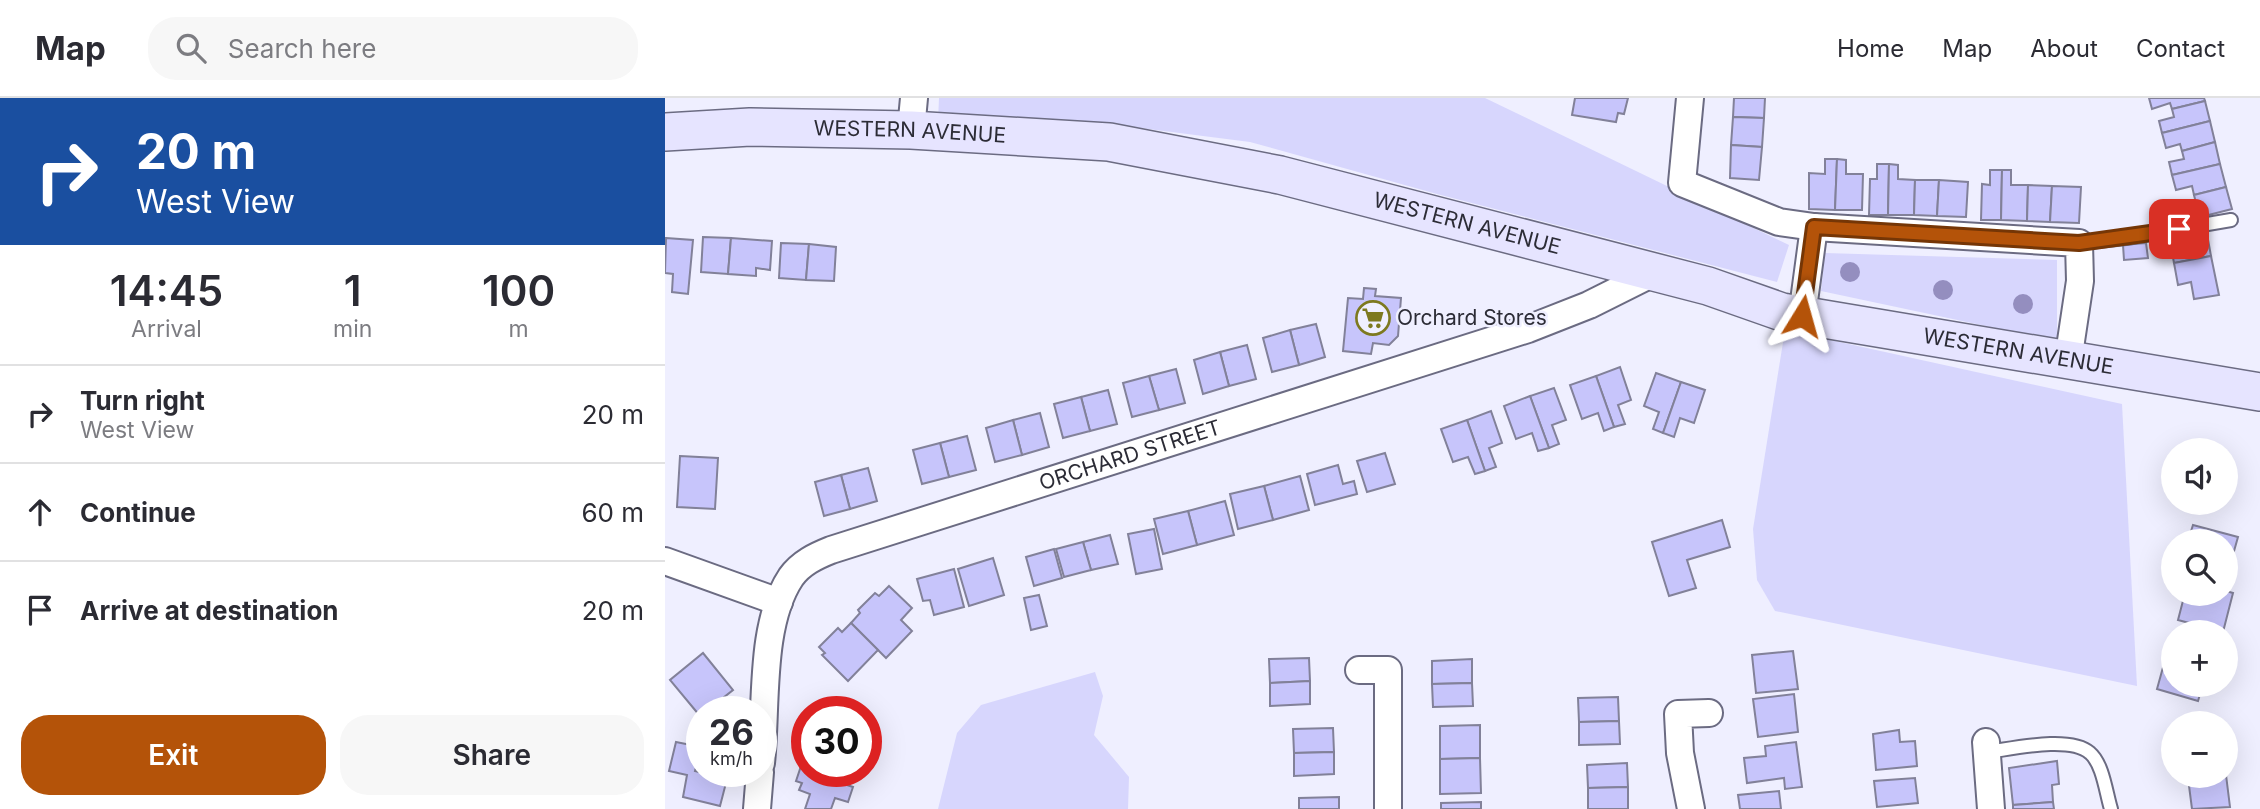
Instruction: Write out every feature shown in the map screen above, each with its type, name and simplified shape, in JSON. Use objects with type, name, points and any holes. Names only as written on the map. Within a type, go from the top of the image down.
[{"type":"street","points":[[1690,98],[1682,183],[1779,222],[1814,227],[2079,243],[2080,281],[2068,361]]},
{"type":"street","name":"WESTERN AVENUE","points":[[665,131],[912,114],[1109,142],[1280,175],[1709,286],[1782,312],[2260,392]]},
{"type":"street","points":[[1802,316],[1814,227]]},
{"type":"street","name":"ORCHARD STREET","points":[[765,696],[769,637],[779,602],[792,576],[810,559],[831,550],[1528,329],[1589,305],[1653,273]]},
{"type":"street","points":[[665,561],[779,602]]},
{"type":"street","points":[[1359,670],[1388,670],[1388,809]]},
{"type":"street","points":[[1691,809],[1679,752],[1678,714],[1709,713]]},
{"type":"street","points":[[1986,747],[1991,809]]},
{"type":"street","points":[[757,809],[759,787]]},
{"type":"lane","points":[[2079,243],[2231,220]]},
{"type":"lane","points":[[1986,747],[2076,746],[2090,753],[2099,769],[2111,809]]},
{"type":"shaded area","points":[[939,98],[1485,98],[1789,245],[1777,282],[1437,194],[1250,142],[1109,124],[938,121]]},
{"type":"shaded area","points":[[1825,253],[2057,260],[2057,341],[1821,291]]},
{"type":"shaded area","points":[[1785,330],[2122,404],[2137,686],[1775,611],[1757,580],[1753,529]]},
{"type":"shaded area","points":[[1095,672],[1103,696],[1094,735],[1129,777],[1128,809],[938,809],[957,733],[981,705]]},
{"type":"building","points":[[1575,98],[1628,98],[1624,114],[1618,113],[1616,122],[1572,115]]},
{"type":"building","points":[[1734,98],[1765,98],[1764,118],[1733,117]]},
{"type":"building","points":[[2149,98],[2204,98],[2205,101],[2172,109],[2170,103],[2152,109]]},
{"type":"building","points":[[2205,101],[2210,121],[2162,133],[2159,121],[2174,117],[2172,109]]},
{"type":"building","points":[[1733,117],[1764,118],[1762,147],[1731,145]]},
{"type":"building","points":[[2210,121],[2215,142],[2182,151],[2180,144],[2166,148],[2162,133]]},
{"type":"building","points":[[2215,142],[2220,164],[2172,175],[2169,162],[2184,159],[2182,151]]},
{"type":"building","points":[[1731,145],[1762,147],[1759,180],[1730,178]]},
{"type":"building","points":[[1825,159],[1837,159],[1835,210],[1809,209],[1809,173],[1825,174]]},
{"type":"building","points":[[1837,159],[1846,160],[1846,174],[1863,174],[1862,210],[1835,210]]},
{"type":"building","points":[[1877,164],[1889,164],[1888,215],[1869,215],[1870,179],[1877,179]]},
{"type":"building","points":[[1889,164],[1898,165],[1898,179],[1915,180],[1914,215],[1888,215]]},
{"type":"building","points":[[2220,164],[2226,187],[2194,195],[2192,186],[2176,190],[2172,175]]},
{"type":"building","points":[[1990,170],[2002,170],[2001,220],[1981,220],[1982,184],[1990,185]]},
{"type":"building","points":[[2002,170],[2011,170],[2011,185],[2028,185],[2027,221],[2001,220]]},
{"type":"building","points":[[1915,180],[1939,180],[1937,216],[1914,215]]},
{"type":"building","points":[[1939,180],[1968,182],[1966,217],[1937,216]]},
{"type":"building","points":[[2028,185],[2052,186],[2050,222],[2027,221]]},
{"type":"building","points":[[2052,186],[2081,187],[2079,223],[2050,222]]},
{"type":"building","points":[[2226,187],[2232,209],[2185,221],[2182,211],[2197,207],[2194,195]]},
{"type":"building","points":[[2207,234],[2211,256],[2174,263],[2170,241]]},
{"type":"building","points":[[703,237],[731,238],[728,274],[701,272]]},
{"type":"building","points":[[666,238],[693,240],[688,294],[672,292],[673,274],[665,273]]},
{"type":"building","points":[[731,238],[772,241],[770,270],[756,268],[756,276],[728,274]]},
{"type":"building","points":[[781,243],[809,244],[806,280],[779,278]]},
{"type":"building","points":[[2146,243],[2148,258],[2124,260],[2123,245]]},
{"type":"building","points":[[809,244],[836,247],[834,281],[806,280]]},
{"type":"building","points":[[2211,256],[2219,295],[2194,299],[2191,282],[2178,285],[2174,263]]},
{"type":"building","name":"Orchard Stores","points":[[1364,288],[1376,289],[1375,296],[1401,298],[1398,336],[1389,345],[1373,343],[1371,354],[1343,351],[1348,298],[1363,299]]},
{"type":"building","points":[[1316,324],[1325,357],[1299,365],[1290,330]]},
{"type":"building","points":[[1290,330],[1299,365],[1272,372],[1263,338]]},
{"type":"building","points":[[1247,345],[1256,379],[1229,386],[1220,352]]},
{"type":"building","points":[[1220,352],[1229,386],[1203,394],[1194,360]]},
{"type":"building","points":[[1620,367],[1631,400],[1618,405],[1625,424],[1614,427],[1596,376]]},
{"type":"building","points":[[1176,369],[1185,403],[1159,410],[1149,376]]},
{"type":"building","points":[[1656,373],[1681,382],[1663,433],[1653,429],[1659,412],[1644,406]]},
{"type":"building","points":[[1149,376],[1159,410],[1132,417],[1123,383]]},
{"type":"building","points":[[1596,376],[1614,427],[1604,431],[1598,413],[1582,419],[1570,385]]},
{"type":"building","points":[[1681,382],[1705,390],[1694,423],[1680,418],[1674,437],[1663,433]]},
{"type":"building","points":[[1554,388],[1566,420],[1552,425],[1559,444],[1549,448],[1530,396]]},
{"type":"building","points":[[1108,390],[1117,424],[1090,431],[1081,397]]},
{"type":"building","points":[[1530,396],[1549,448],[1538,451],[1532,433],[1516,439],[1504,406]]},
{"type":"building","points":[[1081,397],[1090,431],[1063,438],[1054,404]]},
{"type":"building","points":[[1491,411],[1502,443],[1489,448],[1496,467],[1485,471],[1467,420]]},
{"type":"building","points":[[1040,413],[1049,447],[1022,455],[1013,420]]},
{"type":"building","points":[[1013,420],[1022,455],[995,462],[986,428]]},
{"type":"building","points":[[1467,420],[1485,471],[1475,474],[1468,457],[1453,462],[1441,429]]},
{"type":"building","points":[[967,436],[976,470],[949,477],[940,443]]},
{"type":"building","points":[[940,443],[949,477],[922,484],[913,450]]},
{"type":"building","points":[[1385,453],[1395,484],[1367,492],[1357,461]]},
{"type":"building","points":[[680,456],[718,458],[715,509],[677,507]]},
{"type":"building","points":[[1338,465],[1343,484],[1354,481],[1357,494],[1315,505],[1307,474]]},
{"type":"building","points":[[868,468],[877,501],[850,509],[841,475]]},
{"type":"building","points":[[841,475],[850,509],[824,516],[815,482]]},
{"type":"building","points":[[1300,476],[1309,510],[1273,520],[1264,486]]},
{"type":"building","points":[[1264,486],[1273,520],[1238,529],[1230,494]]},
{"type":"building","points":[[1225,501],[1234,535],[1197,545],[1188,511]]},
{"type":"building","points":[[1188,511],[1197,545],[1163,554],[1154,519]]},
{"type":"building","points":[[1722,520],[1730,547],[1687,560],[1696,588],[1669,596],[1652,542]]},
{"type":"building","points":[[2193,525],[2208,529],[2192,529]]},
{"type":"building","points":[[1154,529],[1162,569],[1136,574],[1128,534]]},
{"type":"building","points":[[1110,535],[1118,564],[1091,570],[1083,542]]},
{"type":"building","points":[[1083,542],[1091,570],[1064,577],[1056,549]]},
{"type":"building","points":[[1054,549],[1062,578],[1034,586],[1026,557]]},
{"type":"building","points":[[993,558],[1004,595],[969,606],[958,569]]},
{"type":"building","points":[[954,569],[964,607],[934,615],[930,600],[923,601],[917,579]]},
{"type":"building","points":[[889,586],[912,608],[901,620],[912,631],[886,658],[851,623],[860,613],[858,610],[875,593],[879,596]]},
{"type":"building","points":[[1039,595],[1047,626],[1031,630],[1024,598]]},
{"type":"building","points":[[2182,606],[2230,606],[2226,620],[2178,620]]},
{"type":"building","points":[[851,623],[878,650],[848,681],[822,655],[825,653],[819,647],[838,628],[842,632]]},
{"type":"building","points":[[1793,651],[1798,689],[1756,693],[1752,655]]},
{"type":"building","points":[[703,653],[733,690],[725,696],[686,696],[686,699],[670,680]]},
{"type":"building","points":[[1309,658],[1310,681],[1270,683],[1269,659]]},
{"type":"building","points":[[1472,659],[1472,683],[1432,684],[1432,661]]},
{"type":"building","points":[[2161,675],[2161,690],[2157,689]]},
{"type":"building","points":[[1310,681],[1310,704],[1270,706],[1270,683]]},
{"type":"building","points":[[1472,683],[1473,706],[1433,707],[1432,684]]},
{"type":"building","points":[[1794,694],[1798,732],[1758,737],[1753,699]]},
{"type":"building","points":[[1618,697],[1619,721],[1579,722],[1578,698]]},
{"type":"building","points":[[1619,721],[1620,744],[1579,745],[1579,722]]},
{"type":"building","points":[[1480,725],[1480,758],[1440,759],[1440,726]]},
{"type":"building","points":[[1333,728],[1334,752],[1294,753],[1293,729]]},
{"type":"building","points":[[1899,730],[1900,742],[1915,741],[1917,766],[1876,770],[1873,734]]},
{"type":"building","points":[[676,742],[686,744],[686,775],[669,771]]},
{"type":"building","points":[[1796,742],[1802,787],[1785,789],[1784,778],[1747,783],[1744,758],[1766,756],[1765,746]]},
{"type":"building","points":[[1334,752],[1334,774],[1294,776],[1294,753]]},
{"type":"building","points":[[1480,758],[1481,793],[1440,794],[1440,759]]},
{"type":"building","points":[[2057,761],[2059,784],[2052,785],[2053,802],[2013,805],[2009,768]]},
{"type":"building","points":[[1627,763],[1628,787],[1588,788],[1587,765]]},
{"type":"building","points":[[1915,778],[1918,803],[1877,807],[1874,781]]},
{"type":"building","points":[[686,780],[686,787],[725,787],[720,806],[683,797]]},
{"type":"building","points":[[800,787],[853,787],[848,802],[835,798],[831,809],[805,809],[810,794],[799,790]]},
{"type":"building","points":[[1628,787],[1628,809],[1588,809],[1588,788]]},
{"type":"building","points":[[2189,788],[2228,788],[2230,807],[2192,809]]},
{"type":"building","points":[[1779,791],[1781,809],[1740,809],[1738,795]]},
{"type":"building","points":[[1339,797],[1339,809],[1299,809],[1299,798]]},
{"type":"building","points":[[1481,802],[1481,809],[1441,809],[1441,803]]},
{"type":"building","points":[[2053,802],[2054,809],[2013,809],[2013,805]]},
{"type":"place","name":"Orchard Stores","points":[[1373,318]]},
{"type":"route","points":[[1802,316],[1814,227],[2079,243],[2179,229]]}]
